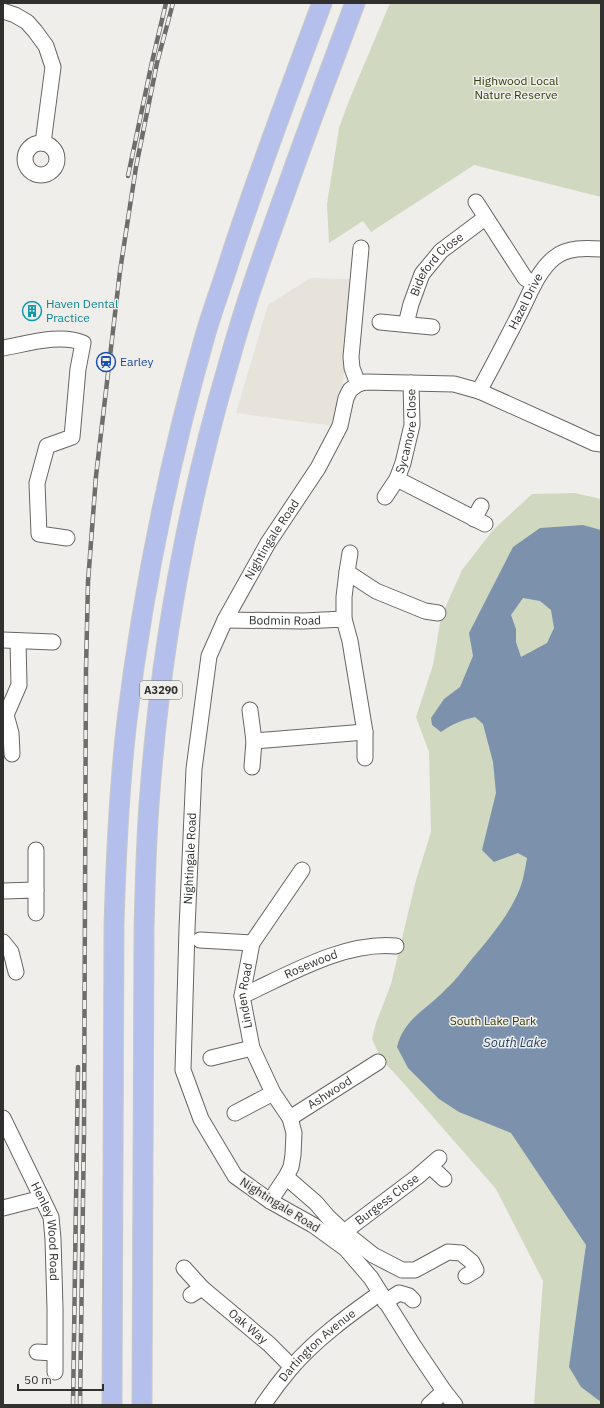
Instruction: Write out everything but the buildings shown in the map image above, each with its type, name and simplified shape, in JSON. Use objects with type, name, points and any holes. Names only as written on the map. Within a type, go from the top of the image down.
[{"type":"main road","name":"A3290","points":[[112,1405],[114,925],[116,863],[125,736],[138,642],[161,510],[185,408],[206,333],[244,216],[322,3]]},
{"type":"main road","name":"A3290","points":[[142,1405],[144,931],[147,826],[159,703],[171,619],[192,510],[229,360],[269,239],[355,3]]},
{"type":"street","points":[[3,11],[27,22],[36,31],[46,46],[53,67],[43,143]]},
{"type":"street","points":[[476,202],[525,278],[534,284]]},
{"type":"street","name":"Bideford Close","points":[[406,324],[411,304],[422,274],[441,251],[485,218]]},
{"type":"street","points":[[361,248],[351,357],[352,368],[358,384],[365,382],[454,384],[479,391],[568,431],[601,444]]},
{"type":"street","name":"Hazel Drive","points":[[479,391],[534,284],[545,267],[554,257],[567,252],[583,248],[601,249]]},
{"type":"street","points":[[380,322],[432,327]]},
{"type":"street","points":[[3,348],[53,339],[76,340],[83,343],[78,369],[72,437],[47,446],[37,483],[39,534],[67,538]]},
{"type":"street","name":"Sycamore Close","points":[[385,497],[397,479],[403,463],[412,425],[411,382]]},
{"type":"street","name":"Nightingale Road","points":[[358,384],[350,390],[346,398],[340,426],[318,468],[268,543],[225,620],[209,656],[194,769],[183,1070],[201,1119],[235,1176],[270,1201],[313,1225],[346,1249],[371,1278],[444,1391],[455,1405]]},
{"type":"street","name":"Sycamore Close","points":[[397,479],[479,522],[481,506]]},
{"type":"street","points":[[350,554],[344,597],[344,619],[350,641],[365,732],[365,758]]},
{"type":"street","points":[[347,572],[376,591],[428,616]]},
{"type":"street","name":"Bodmin Road","points":[[225,620],[303,621],[344,619]]},
{"type":"street","points":[[3,640],[53,642]]},
{"type":"street","points":[[12,754],[11,733],[5,716],[18,685],[18,641]]},
{"type":"street","points":[[250,710],[254,740],[252,767]]},
{"type":"street","points":[[254,740],[365,732]]},
{"type":"street","points":[[36,850],[36,913]]},
{"type":"street","name":"Linden Road","points":[[270,1201],[286,1177],[294,1155],[294,1134],[290,1118],[273,1093],[252,1048],[242,996],[252,942],[302,870]]},
{"type":"street","points":[[3,891],[36,890]]},
{"type":"street","points":[[5,938],[11,952],[16,972]]},
{"type":"street","points":[[200,940],[252,942]]},
{"type":"street","name":"Rosewood","points":[[242,996],[339,953],[388,941]]},
{"type":"street","points":[[211,1058],[252,1048]]},
{"type":"street","name":"Ashwood","points":[[290,1118],[370,1063]]},
{"type":"street","points":[[235,1113],[273,1093]]},
{"type":"street","name":"Henley Wood Road","points":[[3,1118],[51,1216],[54,1239],[55,1372]]},
{"type":"street","name":"Burgess Close","points":[[344,1232],[435,1162],[444,1179]]},
{"type":"street","name":"Burgess Close","points":[[286,1177],[316,1203],[344,1232],[373,1254],[402,1270],[415,1270],[448,1252],[461,1253],[472,1262],[477,1271]]},
{"type":"street","points":[[3,1208],[42,1198]]},
{"type":"street","name":"Oak Way","points":[[184,1268],[196,1291],[268,1344],[292,1367]]},
{"type":"street","name":"Dartington Avenue","points":[[263,1405],[292,1367],[319,1341],[349,1316],[383,1297],[399,1293],[409,1296],[413,1300]]},
{"type":"street","points":[[37,1352],[54,1353]]},
{"type":"street","points":[[429,1405],[444,1391]]},
{"type":"shaded area","points":[[310,278],[352,279],[343,381],[334,426],[236,413],[268,305]]},
{"type":"green space","name":"Highwood Local Nature Reserve","points":[[390,3],[601,3],[601,197],[474,165],[371,232],[363,221],[329,243],[327,204],[339,128]]},
{"type":"green space","name":"South Lake","points":[[575,493],[601,499],[601,1405],[534,1405],[543,1281],[496,1189],[381,1059],[372,1039],[376,1023],[391,984],[416,880],[431,832],[429,752],[416,717],[433,665],[441,617],[462,570],[493,530],[532,494]]},
{"type":"water","name":"South Lake","points":[[583,525],[601,530],[601,1402],[581,1387],[569,1367],[586,1245],[511,1133],[459,1112],[439,1099],[408,1068],[397,1047],[405,1028],[453,982],[497,928],[514,902],[523,880],[527,858],[518,853],[494,862],[482,850],[496,793],[493,762],[483,724],[475,717],[466,719],[441,732],[432,725],[431,718],[444,699],[460,687],[473,656],[469,633],[513,547],[540,528]],"holes":[[[523,598],[540,601],[551,610],[554,628],[547,643],[521,657],[516,642],[516,629],[511,615]]]},
{"type":"railway","points":[[128,176],[166,3]]},
{"type":"railway","points":[[80,1405],[84,1132],[86,669],[88,582],[96,476],[120,271],[136,167],[157,63],[173,3]]},
{"type":"railway","points":[[73,1405],[78,1067]]},
{"type":"place","name":"Haven Dental Practice","points":[[32,311]]},
{"type":"place","name":"Earley","points":[[106,362]]},
{"type":"park label","name":"South Lake Park","points":[[493,1021]]}]
